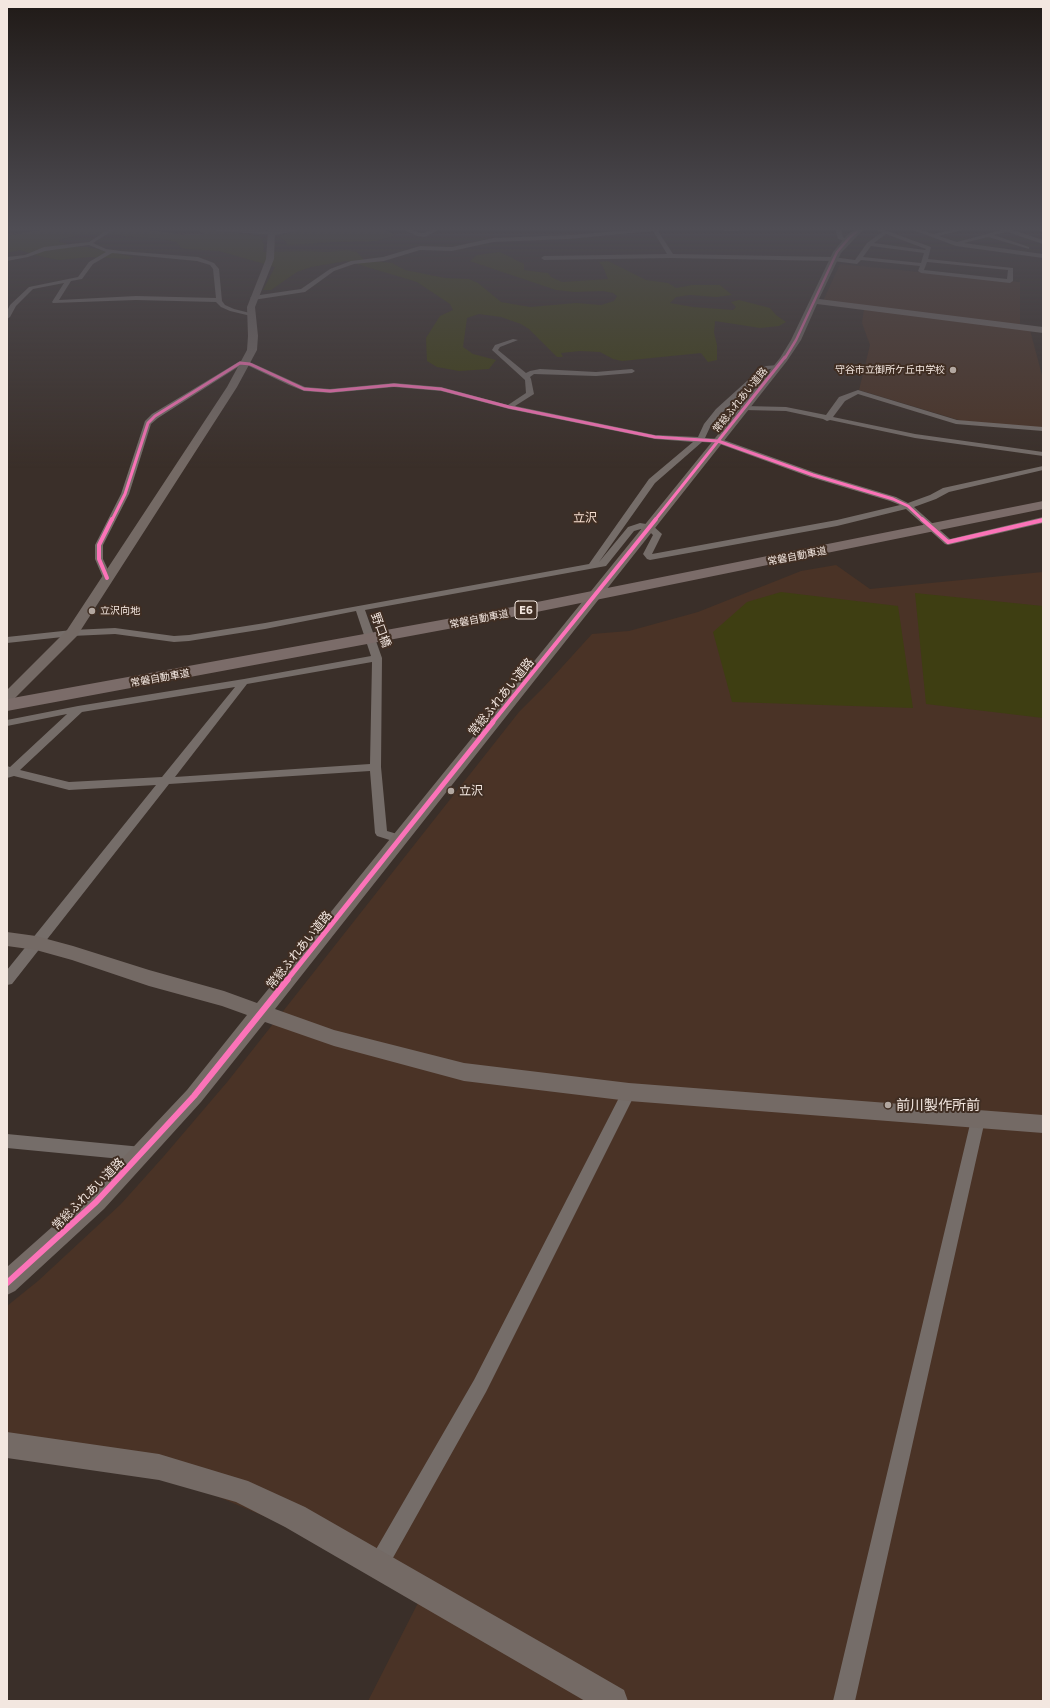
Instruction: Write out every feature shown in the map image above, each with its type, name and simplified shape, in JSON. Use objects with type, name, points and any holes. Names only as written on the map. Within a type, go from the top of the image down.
[{"type":"highway","name":"常磐自動車道","points":[[7,691],[500,601],[1043,494]]},
{"type":"highway","name":"常磐自動車道","points":[[7,705],[523,610],[1043,506]]},
{"type":"street","points":[[229,309],[251,314]]},
{"type":"street","points":[[7,698],[72,633],[232,387],[252,350],[252,309]]},
{"type":"street","name":"常総ふれあい道路","points":[[7,1283],[96,1202],[194,1096],[778,367],[792,349],[811,309]]},
{"type":"street","points":[[869,309],[1043,330]]},
{"type":"street","points":[[509,407],[530,394],[528,379],[495,350],[497,346],[515,340]]},
{"type":"street","points":[[107,578],[99,559],[99,545],[125,494],[148,423],[155,416],[240,363],[250,364],[304,389],[330,391],[406,385],[441,389],[509,407],[655,437],[718,441],[813,475],[893,499],[908,506],[948,542],[1043,520]]},
{"type":"street","points":[[592,566],[652,481],[701,440],[708,424],[719,411],[760,372],[768,367],[778,367]]},
{"type":"street","points":[[525,376],[532,372],[540,371],[596,374],[632,370]]},
{"type":"street","points":[[827,419],[842,399],[858,392],[956,422],[1043,429]]},
{"type":"street","points":[[745,408],[786,409],[827,419],[915,436],[1043,454]]},
{"type":"street","points":[[7,640],[72,633],[115,631],[174,639],[265,626],[459,592],[603,564],[631,529],[640,526],[649,527],[658,534],[647,554],[650,557],[837,523],[908,506],[933,497],[946,490],[1043,468]]},
{"type":"street","name":"野口橋","points":[[360,610],[377,658]]},
{"type":"street","points":[[7,723],[78,709],[244,682],[377,658],[375,767],[382,833],[400,839]]},
{"type":"street","points":[[7,980],[244,682]]},
{"type":"street","points":[[8,772],[78,709]]},
{"type":"street","points":[[8,772],[69,786],[375,767]]},
{"type":"street","points":[[7,938],[36,943],[73,953],[149,978],[224,999],[334,1038],[464,1072],[629,1092],[1043,1124]]},
{"type":"street","points":[[378,1565],[480,1386],[629,1092]]},
{"type":"street","points":[[844,1701],[978,1120]]},
{"type":"street","points":[[7,1141],[142,1154]]},
{"type":"street","points":[[7,1445],[159,1467],[239,1490],[295,1517],[569,1674],[613,1701]]},
{"type":"shaded area","points":[[452,309],[716,309],[733,310],[734,309],[771,309],[776,315],[786,322],[779,326],[760,328],[715,321],[714,333],[717,345],[717,360],[708,362],[701,353],[622,361],[613,359],[600,352],[580,351],[561,353],[563,357],[557,357],[529,329],[521,324],[501,317],[479,314],[467,318],[463,347],[473,354],[496,360],[489,369],[459,371],[437,367],[427,361],[426,338],[440,316],[453,310]]},
{"type":"shaded area","name":"守谷市立御所ケ丘中学校","points":[[864,309],[1030,330],[1043,379],[1043,428],[962,421],[859,390],[870,345],[862,323]]},
{"type":"shaded area","points":[[886,309],[1020,309],[1020,325]]},
{"type":"shaded area","points":[[836,565],[870,589],[1043,572],[1043,1701],[368,1701],[420,1599],[273,1520],[167,1475],[7,1437],[7,1306],[38,1281],[121,1204],[164,1156],[228,1081],[519,712],[592,634],[629,631],[698,612],[801,571]]},
{"type":"shaded area","points":[[781,592],[898,606],[913,708],[732,702],[713,632],[747,602]]},
{"type":"shaded area","points":[[915,593],[1043,606],[1043,718],[926,704]]},
{"type":"cycle path","points":[[7,1283],[96,1202],[194,1096],[784,359],[796,340],[811,309]]},
{"type":"cycle path","points":[[107,578],[99,559],[99,545],[125,494],[148,423],[155,416],[240,363],[250,364],[304,389],[330,391],[394,385],[441,389],[509,407],[655,437],[718,441],[813,475],[893,499],[908,506],[948,542],[1043,520]]},
{"type":"place","name":"守谷市立御所ケ丘中学校","points":[[953,370]]},
{"type":"place","name":"立沢向地","points":[[92,611]]},
{"type":"place","name":"立沢","points":[[451,791]]},
{"type":"place","name":"前川製作所前","points":[[888,1105]]},
{"type":"district","name":"立沢","points":[[585,518]]}]
